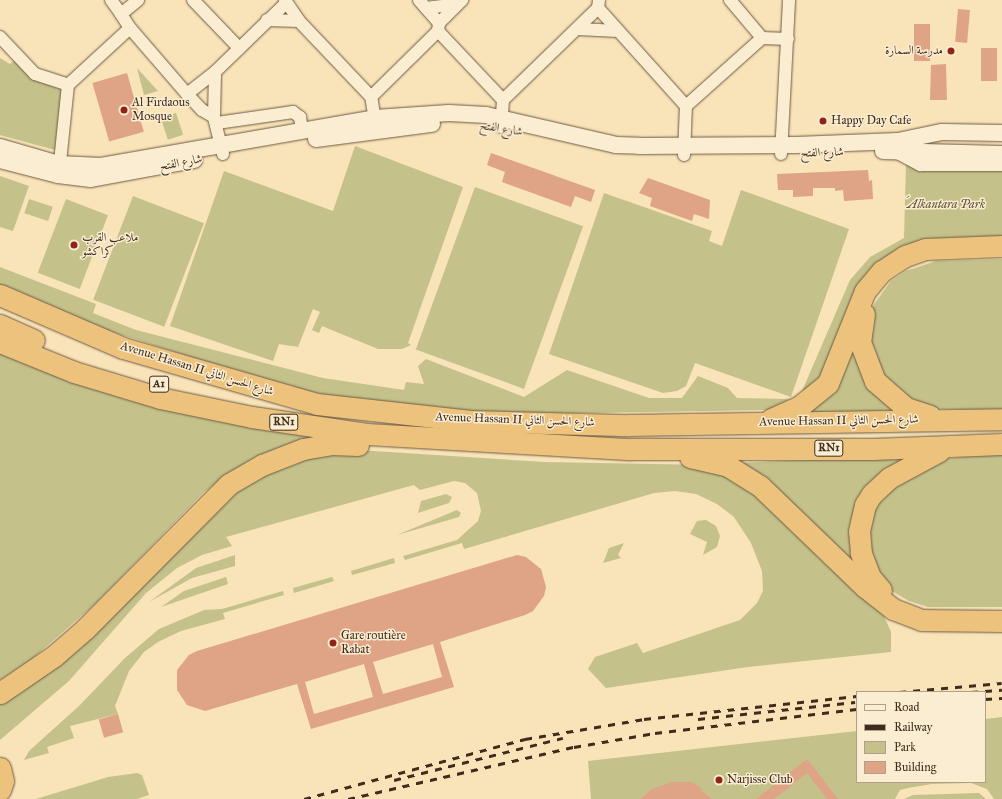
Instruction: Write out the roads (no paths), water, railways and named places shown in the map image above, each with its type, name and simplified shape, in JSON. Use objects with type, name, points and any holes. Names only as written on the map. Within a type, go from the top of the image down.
[{"type":"highway","points":[[763,422],[800,406],[828,383],[865,291],[893,263],[935,248],[1002,246]]},
{"type":"highway","points":[[940,419],[906,408],[874,381],[860,342],[863,316],[881,282],[910,263],[943,256],[1002,254]]},
{"type":"highway","name":"Avenue Hassan II شارع الحسن الثاني","points":[[0,294],[123,348],[316,404],[471,421],[629,425],[1002,419]]},
{"type":"highway","name":"A1","points":[[0,307],[87,346],[150,368],[272,399],[316,404]]},
{"type":"highway","name":"A1","points":[[0,325],[56,349],[143,380],[323,428]]},
{"type":"highway","name":"Avenue Hassan II شارع الحسن الثاني","points":[[0,342],[124,389],[195,406],[323,428],[450,440],[656,449],[950,447],[1002,444]]},
{"type":"highway","name":"RN1","points":[[0,693],[54,656],[85,629],[229,484],[268,462],[303,449],[330,444],[438,452],[547,449],[578,445]]},
{"type":"highway","points":[[950,447],[900,470],[872,494],[861,519],[861,553],[870,577],[881,589],[902,604],[950,613],[1002,613]]},
{"type":"highway","points":[[656,449],[710,460],[741,472],[760,486],[865,587],[893,609],[921,620],[1002,621]]},
{"type":"highway","points":[[0,768],[3,781],[0,790]]},
{"type":"street","points":[[111,0],[130,28],[187,94],[202,110],[215,120],[293,112],[300,117],[302,130]]},
{"type":"street","points":[[121,14],[138,0]]},
{"type":"street","points":[[193,0],[239,48]]},
{"type":"street","points":[[730,0],[762,38]]},
{"type":"street","points":[[781,150],[789,0]]},
{"type":"street","points":[[187,94],[215,72],[285,2],[299,21],[371,97],[375,124]]},
{"type":"street","points":[[371,97],[439,27],[460,2]]},
{"type":"street","points":[[422,4],[460,2]]},
{"type":"street","points":[[503,100],[578,29],[599,2],[618,31],[686,106],[684,150]]},
{"type":"street","points":[[422,4],[439,27],[503,100],[502,122]]},
{"type":"street","points":[[267,20],[299,21]]},
{"type":"street","points":[[59,169],[68,85],[130,28]]},
{"type":"street","points":[[578,29],[618,31]]},
{"type":"street","points":[[0,37],[36,74],[68,85]]},
{"type":"street","points":[[686,106],[762,38],[788,39]]},
{"type":"street","points":[[215,72],[215,120],[222,149]]},
{"type":"street","name":"شارع الفتح","points":[[0,160],[59,169],[112,164],[222,149],[449,113],[502,122],[576,140],[684,150],[781,150],[897,146],[942,132],[1002,133]]},
{"type":"street","name":"شارع الفتح","points":[[222,149],[302,130],[375,124]]},
{"type":"street","points":[[897,146],[1002,144]]},
{"type":"street","points":[[897,146],[1002,154]]},
{"type":"street","points":[[897,146],[910,160],[921,164],[1002,163]]},
{"type":"street","name":"شارع الفتح","points":[[0,147],[59,169]]},
{"type":"railway","points":[[910,691],[1002,683]]},
{"type":"railway","points":[[986,691],[1002,690]]},
{"type":"railway","points":[[304,799],[525,739],[644,719],[856,696]]},
{"type":"railway","points":[[986,699],[1002,698]]},
{"type":"railway","points":[[698,719],[855,702]]},
{"type":"railway","points":[[348,799],[574,747],[655,733],[856,709]]},
{"type":"railway","points":[[394,780],[563,738]]},
{"type":"place","name":"مدرسة السمارة","points":[[951,51]]},
{"type":"place","name":"Al Firdaous Mosque","points":[[124,110]]},
{"type":"place","name":"Happy Day Cafe","points":[[823,121]]},
{"type":"place","name":"ملاعب القرب كراكشو","points":[[74,245]]},
{"type":"place","name":"Gare routière Rabat","points":[[333,643]]},
{"type":"place","name":"Narjisse Club","points":[[719,780]]},
{"type":"park label","name":"َAlkantara Park","points":[[946,205]]}]
